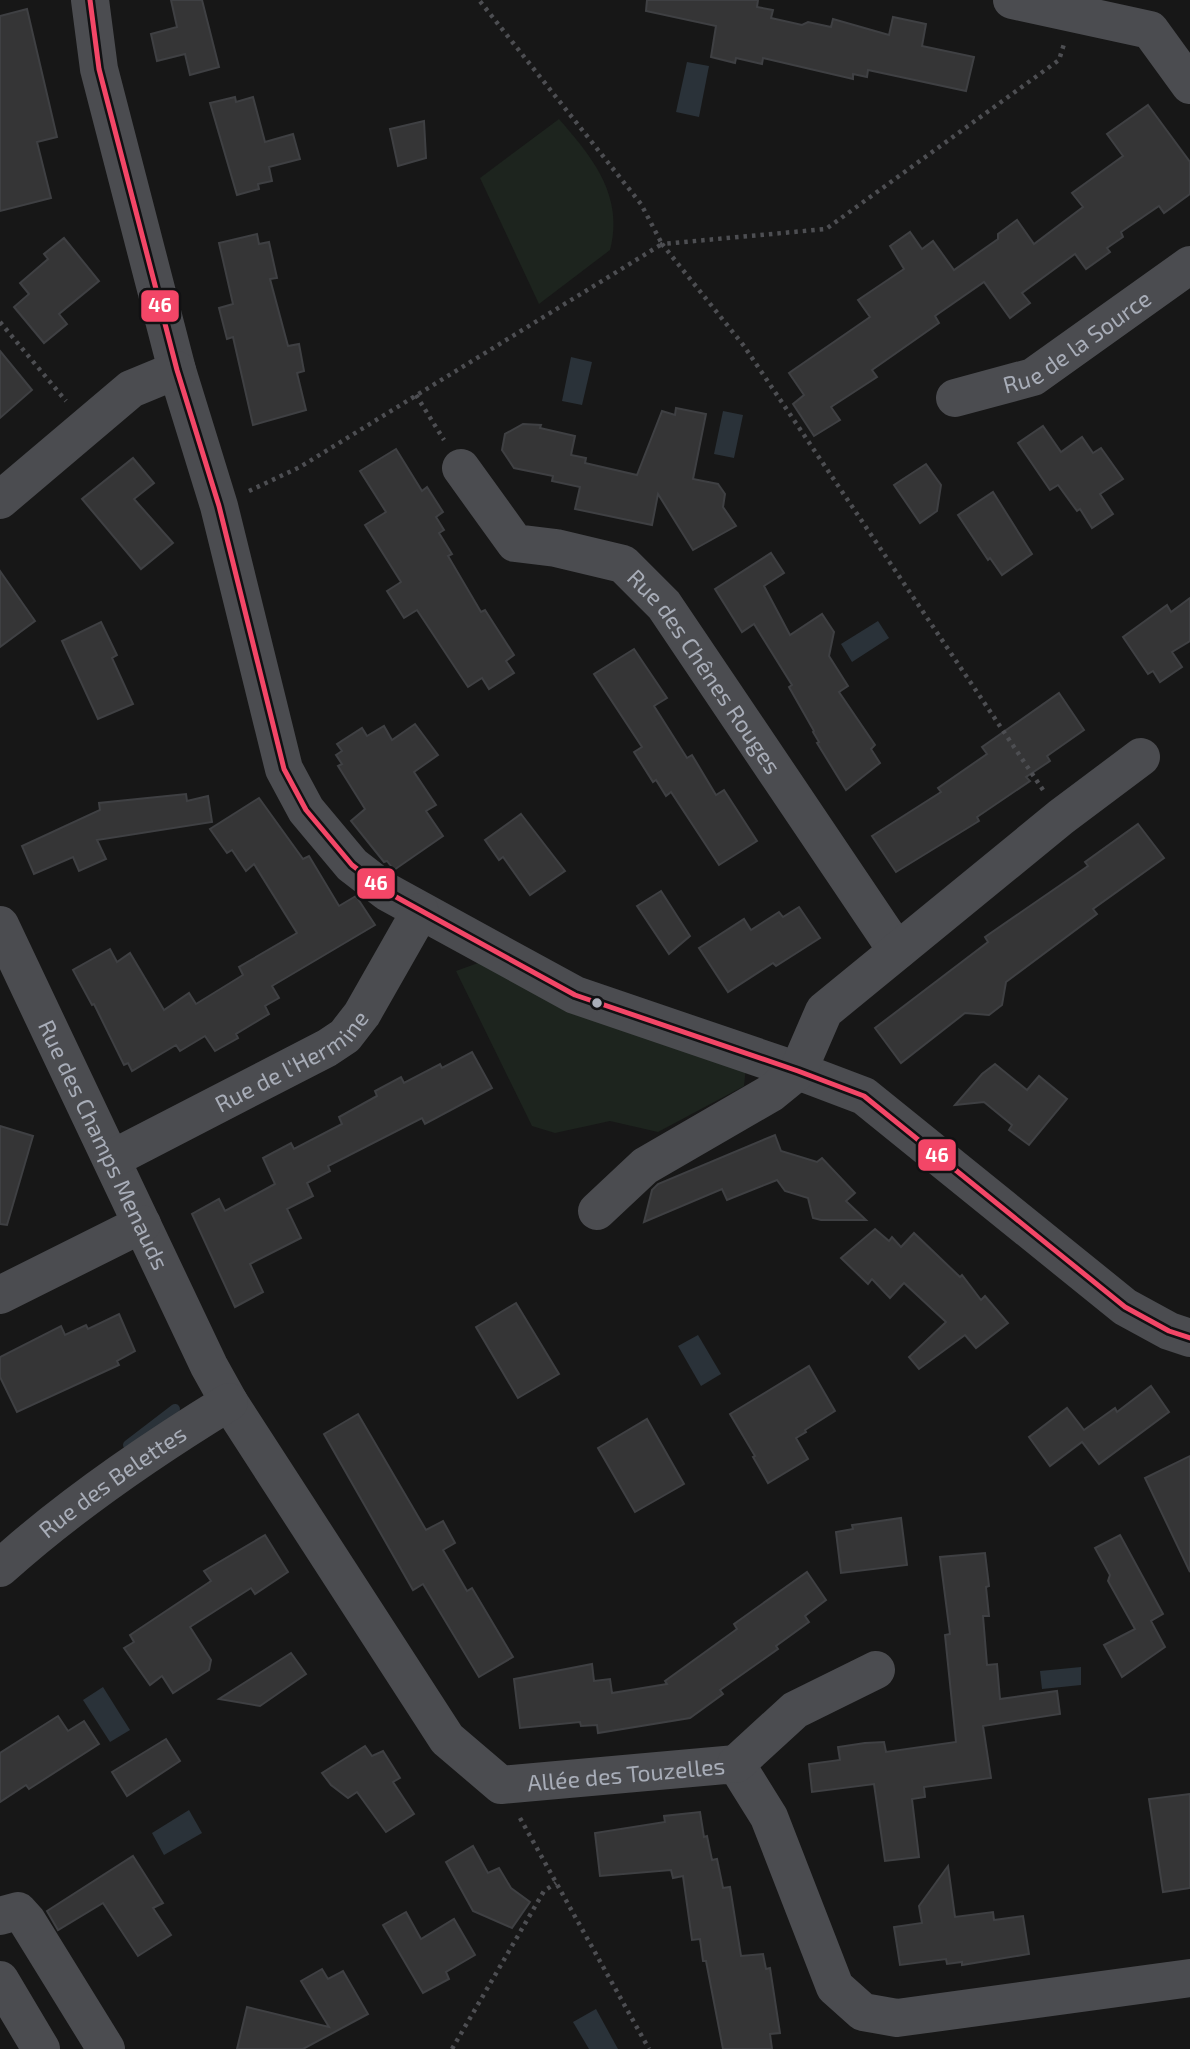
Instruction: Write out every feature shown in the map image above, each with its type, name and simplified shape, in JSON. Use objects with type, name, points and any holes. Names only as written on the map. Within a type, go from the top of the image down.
[{"type":"street","points":[[90,0],[99,69],[177,370],[219,506],[284,769],[306,810],[352,866],[420,912],[575,995],[864,1096],[1125,1307],[1169,1331],[1190,1338]]},
{"type":"street","points":[[1012,0],[1150,30],[1190,85]]},
{"type":"street","name":"Rue de la Source","points":[[955,398],[1033,377],[1190,265]]},
{"type":"street","points":[[0,500],[131,389],[177,370]]},
{"type":"street","name":"Rue des Chênes Rouges","points":[[461,468],[515,543],[556,548],[623,564],[664,605],[897,951]]},
{"type":"street","points":[[597,1211],[645,1166],[771,1093],[798,1071],[824,1011],[1061,817],[1141,757]]},
{"type":"street","name":"Rue de l'Hermine","points":[[112,1159],[327,1048],[345,1036],[362,1014],[420,912]]},
{"type":"street","name":"Rue des Champs Menauds","points":[[0,925],[209,1366]]},
{"type":"street","points":[[0,1295],[142,1224]]},
{"type":"street","name":"Allée des Touzelles","points":[[209,1366],[229,1402],[447,1739],[502,1785],[736,1764],[769,1817],[835,1987],[863,2012],[897,2018],[1190,1978]]},
{"type":"street","name":"Rue des Belettes","points":[[0,1568],[30,1541],[165,1442],[229,1402]]},
{"type":"street","points":[[736,1764],[795,1710],[876,1670]]},
{"type":"street","points":[[0,1916],[18,1911],[27,1921],[106,2049]]},
{"type":"street","points":[[0,1980],[41,2049]]},
{"type":"path","points":[[479,0],[641,204],[662,244],[744,346],[1061,817]]},
{"type":"path","points":[[219,506],[300,467],[662,244],[826,229],[1059,60],[1072,12]]},
{"type":"path","points":[[0,323],[87,426]]},
{"type":"path","points":[[416,395],[461,468]]},
{"type":"path","points":[[502,1785],[649,2049]]},
{"type":"path","points":[[452,2049],[544,1891],[556,1883]]},
{"type":"shaded area","points":[[687,62],[709,66],[699,117],[676,112]]},
{"type":"shaded area","points":[[559,119],[594,163],[602,179],[613,212],[613,230],[610,250],[539,304],[480,178]]},
{"type":"shaded area","points":[[571,357],[592,362],[582,405],[562,401]]},
{"type":"shaded area","points":[[723,411],[743,415],[734,458],[714,454]]},
{"type":"shaded area","points":[[878,621],[889,638],[852,662],[841,644]]},
{"type":"shaded area","points":[[489,959],[746,1067],[744,1086],[658,1132],[610,1121],[555,1133],[532,1126],[456,971]]},
{"type":"shaded area","points":[[698,1335],[721,1374],[701,1386],[678,1346]]},
{"type":"shaded area","points":[[1081,1667],[1081,1685],[1042,1689],[1040,1671]]},
{"type":"shaded area","points":[[103,1687],[130,1730],[110,1742],[83,1700]]},
{"type":"shaded area","points":[[189,1810],[202,1833],[164,1855],[152,1833]]},
{"type":"shaded area","points":[[596,2009],[618,2049],[589,2049],[573,2022]]},
{"type":"building","points":[[171,0],[202,0],[219,67],[190,75],[185,54],[157,61],[151,34],[177,27]]},
{"type":"building","points":[[647,0],[758,0],[757,7],[773,10],[771,18],[802,25],[808,22],[831,27],[833,19],[889,35],[893,17],[926,24],[922,46],[974,57],[966,91],[868,70],[867,77],[853,74],[853,79],[763,58],[762,64],[736,58],[735,63],[711,57],[716,26],[646,11]]},
{"type":"building","points":[[27,9],[57,137],[37,142],[51,198],[0,211],[0,16]]},
{"type":"building","points":[[235,97],[236,102],[253,97],[265,142],[293,134],[300,159],[269,167],[272,181],[258,184],[259,189],[237,195],[210,103]]},
{"type":"building","points":[[1148,105],[1190,162],[1190,194],[1164,213],[1159,206],[1121,232],[1123,237],[1107,248],[1110,252],[1086,269],[1075,254],[1022,293],[1030,303],[1010,318],[984,282],[935,316],[939,323],[872,370],[877,377],[831,407],[840,420],[814,436],[793,404],[804,395],[789,373],[870,317],[858,300],[904,269],[890,246],[910,232],[922,249],[933,241],[954,270],[998,239],[998,234],[1017,220],[1034,244],[1083,207],[1072,193],[1123,156],[1107,134]]},
{"type":"building","points":[[424,121],[426,158],[398,166],[390,129]]},
{"type":"building","points":[[257,234],[259,244],[269,242],[277,278],[270,279],[288,346],[299,344],[304,371],[297,373],[306,410],[253,425],[233,337],[227,339],[219,308],[233,304],[219,243]]},
{"type":"building","points":[[64,238],[99,281],[59,314],[67,324],[44,343],[14,307],[29,294],[20,283],[48,259],[44,254]]},
{"type":"building","points":[[0,351],[32,390],[0,418]]},
{"type":"building","points":[[676,408],[706,414],[693,479],[718,484],[725,494],[723,507],[736,526],[693,550],[658,494],[652,525],[575,509],[580,487],[552,481],[553,476],[514,468],[502,450],[505,434],[523,424],[541,425],[540,428],[575,436],[571,455],[586,458],[585,463],[637,475],[662,411],[675,415]]},
{"type":"building","points":[[1043,426],[1061,452],[1082,437],[1093,453],[1101,448],[1123,479],[1100,494],[1113,514],[1092,528],[1080,509],[1077,511],[1058,485],[1050,490],[1018,443]]},
{"type":"building","points":[[396,449],[422,491],[427,487],[443,512],[436,517],[444,530],[439,533],[452,554],[448,556],[481,612],[485,610],[514,655],[506,661],[514,673],[489,689],[482,678],[468,687],[417,610],[404,618],[387,591],[401,582],[365,525],[386,512],[360,471]]},
{"type":"building","points":[[133,458],[154,483],[134,499],[173,543],[141,569],[82,499]]},
{"type":"building","points":[[926,464],[941,485],[937,511],[920,523],[894,485]]},
{"type":"building","points":[[993,492],[1032,554],[1002,575],[990,558],[988,560],[958,515]]},
{"type":"building","points":[[771,553],[784,573],[764,586],[790,635],[822,614],[834,632],[829,656],[848,686],[839,692],[875,745],[871,749],[880,763],[846,790],[817,743],[819,742],[814,731],[789,687],[792,685],[754,624],[742,632],[715,589]]},
{"type":"building","points":[[0,571],[35,621],[0,647]]},
{"type":"building","points":[[1190,598],[1190,641],[1172,652],[1182,667],[1160,682],[1153,671],[1148,674],[1123,637],[1167,605],[1171,612]]},
{"type":"building","points":[[101,622],[117,655],[112,658],[133,704],[98,719],[62,641]]},
{"type":"building","points":[[634,649],[667,698],[654,706],[687,758],[692,755],[716,795],[724,790],[757,841],[719,865],[671,792],[666,796],[656,780],[653,782],[634,752],[642,747],[594,674]]},
{"type":"building","points":[[1059,693],[1084,730],[1047,756],[1050,761],[1026,777],[1030,781],[977,817],[979,821],[896,872],[872,836],[941,792],[938,788],[987,754],[982,747]]},
{"type":"building","points":[[415,724],[438,755],[414,772],[436,805],[426,811],[443,836],[394,870],[387,861],[384,862],[351,821],[365,809],[338,766],[342,764],[336,755],[342,751],[337,744],[362,728],[367,736],[384,726],[392,740]]},
{"type":"building","points":[[186,794],[187,801],[208,796],[212,822],[97,840],[106,859],[79,871],[73,857],[34,874],[22,846],[100,810],[99,803]]},
{"type":"building","points":[[259,798],[303,859],[309,856],[339,906],[356,896],[375,925],[272,986],[279,998],[265,1006],[269,1014],[236,1034],[238,1038],[215,1051],[205,1036],[180,1051],[176,1045],[132,1071],[128,1063],[124,1065],[94,1004],[92,1005],[73,970],[110,949],[117,962],[130,953],[164,1010],[189,993],[196,1004],[243,975],[239,967],[297,933],[254,864],[246,871],[232,850],[227,853],[210,829]]},
{"type":"building","points":[[521,814],[565,871],[530,895],[503,857],[499,860],[485,840]]},
{"type":"building","points":[[1138,824],[1164,858],[1093,909],[1097,914],[1006,982],[1002,1005],[989,1015],[965,1013],[901,1063],[875,1028],[988,942],[985,937],[1088,866],[1085,862]]},
{"type":"building","points":[[661,891],[690,936],[669,954],[637,906]]},
{"type":"building","points":[[799,907],[820,938],[776,966],[773,963],[728,992],[699,948],[744,919],[751,930],[779,912],[783,917]]},
{"type":"building","points":[[472,1052],[492,1088],[425,1124],[422,1118],[328,1166],[330,1171],[307,1183],[313,1196],[287,1209],[301,1238],[250,1264],[263,1292],[235,1307],[192,1214],[219,1199],[225,1211],[275,1184],[263,1158],[291,1143],[294,1149],[342,1124],[339,1117],[377,1096],[375,1091],[401,1077],[404,1083],[440,1064],[442,1068]]},
{"type":"building","points":[[995,1064],[1027,1090],[1039,1076],[1067,1099],[1029,1145],[1009,1130],[1012,1125],[984,1102],[955,1105],[982,1074]]},
{"type":"building","points":[[0,1126],[33,1136],[7,1225],[0,1224]]},
{"type":"building","points":[[775,1135],[781,1151],[817,1162],[822,1158],[855,1193],[846,1201],[866,1220],[813,1218],[808,1198],[785,1191],[777,1180],[727,1200],[722,1189],[644,1222],[652,1190],[658,1184]]},
{"type":"building","points":[[875,1229],[889,1241],[892,1237],[901,1247],[914,1233],[960,1277],[962,1275],[981,1300],[985,1296],[1008,1323],[976,1348],[965,1335],[919,1369],[909,1357],[946,1322],[904,1283],[890,1298],[872,1279],[868,1284],[841,1258]]},
{"type":"building","points":[[516,1303],[559,1374],[518,1398],[476,1327]]},
{"type":"building","points":[[119,1314],[135,1351],[117,1361],[119,1365],[17,1412],[0,1377],[0,1357],[61,1326],[65,1335],[86,1325],[88,1329]]},
{"type":"building","points":[[809,1366],[835,1411],[796,1438],[808,1459],[768,1483],[730,1414]]},
{"type":"building","points":[[1151,1386],[1169,1412],[1099,1464],[1082,1442],[1050,1466],[1029,1437],[1067,1408],[1084,1430],[1115,1408],[1117,1412]]},
{"type":"building","points":[[358,1414],[426,1530],[443,1521],[455,1543],[443,1550],[467,1591],[472,1588],[513,1657],[479,1677],[423,1584],[413,1590],[324,1434]]},
{"type":"building","points":[[647,1419],[684,1484],[635,1512],[598,1448]]},
{"type":"building","points":[[1190,1456],[1190,1572],[1145,1478]]},
{"type":"building","points":[[901,1518],[907,1565],[841,1573],[836,1532],[853,1529],[852,1525]]},
{"type":"building","points":[[265,1535],[288,1572],[255,1594],[251,1588],[190,1627],[211,1660],[209,1670],[173,1693],[162,1676],[150,1685],[124,1648],[134,1642],[130,1635],[211,1581],[204,1571]]},
{"type":"building","points":[[1120,1535],[1163,1614],[1151,1621],[1165,1647],[1122,1677],[1104,1645],[1135,1629],[1108,1581],[1110,1575],[1095,1548]]},
{"type":"building","points":[[985,1553],[989,1586],[986,1587],[989,1616],[983,1616],[987,1665],[997,1664],[1000,1699],[1057,1691],[1060,1714],[983,1726],[991,1778],[924,1787],[925,1797],[912,1799],[919,1857],[885,1861],[874,1784],[812,1792],[809,1764],[840,1760],[838,1747],[884,1742],[886,1752],[956,1742],[945,1635],[950,1634],[940,1557]]},
{"type":"building","points":[[807,1572],[826,1600],[805,1616],[809,1622],[776,1646],[778,1649],[720,1690],[723,1694],[690,1718],[598,1733],[597,1725],[581,1726],[580,1722],[520,1728],[514,1679],[592,1664],[594,1681],[610,1679],[612,1693],[667,1684],[665,1681],[737,1629],[734,1624]]},
{"type":"building","points":[[291,1653],[306,1674],[260,1706],[219,1699]]},
{"type":"building","points":[[58,1716],[68,1731],[84,1721],[99,1744],[29,1789],[26,1785],[0,1802],[0,1753]]},
{"type":"building","points":[[166,1739],[180,1761],[127,1796],[112,1772]]},
{"type":"building","points":[[365,1746],[372,1756],[383,1751],[400,1778],[393,1782],[414,1814],[386,1832],[357,1792],[348,1798],[331,1785],[322,1773]]},
{"type":"building","points":[[1190,1794],[1190,1888],[1163,1892],[1149,1799]]},
{"type":"building","points":[[700,1812],[704,1837],[707,1836],[712,1860],[717,1859],[723,1888],[730,1887],[741,1956],[763,1954],[766,1969],[770,1968],[780,2033],[770,2034],[772,2049],[723,2049],[700,1939],[692,1940],[683,1876],[673,1878],[671,1870],[600,1876],[595,1833],[665,1822],[664,1816]]},
{"type":"building","points":[[473,1846],[488,1873],[499,1868],[511,1888],[530,1902],[512,1928],[473,1911],[446,1862]]},
{"type":"building","points":[[133,1856],[163,1903],[153,1908],[171,1935],[138,1956],[103,1903],[58,1930],[47,1911]]},
{"type":"building","points":[[948,1866],[955,1917],[993,1912],[994,1920],[1023,1916],[1029,1954],[962,1965],[962,1962],[947,1964],[946,1959],[900,1965],[894,1927],[922,1923],[919,1906]]},
{"type":"building","points":[[406,1912],[421,1939],[454,1919],[475,1955],[446,1972],[449,1979],[423,1993],[383,1925]]},
{"type":"building","points":[[322,1969],[328,1979],[343,1971],[368,2014],[303,2049],[237,2049],[247,2007],[329,2027],[301,1981]]},
{"type":"waterway","points":[[128,1445],[175,1409]]},
{"type":"transit line","name":"46","points":[[90,0],[99,69],[177,370],[219,506],[284,769],[306,810],[352,865],[387,892],[575,995],[864,1096],[1125,1307],[1169,1331],[1190,1338]]}]
